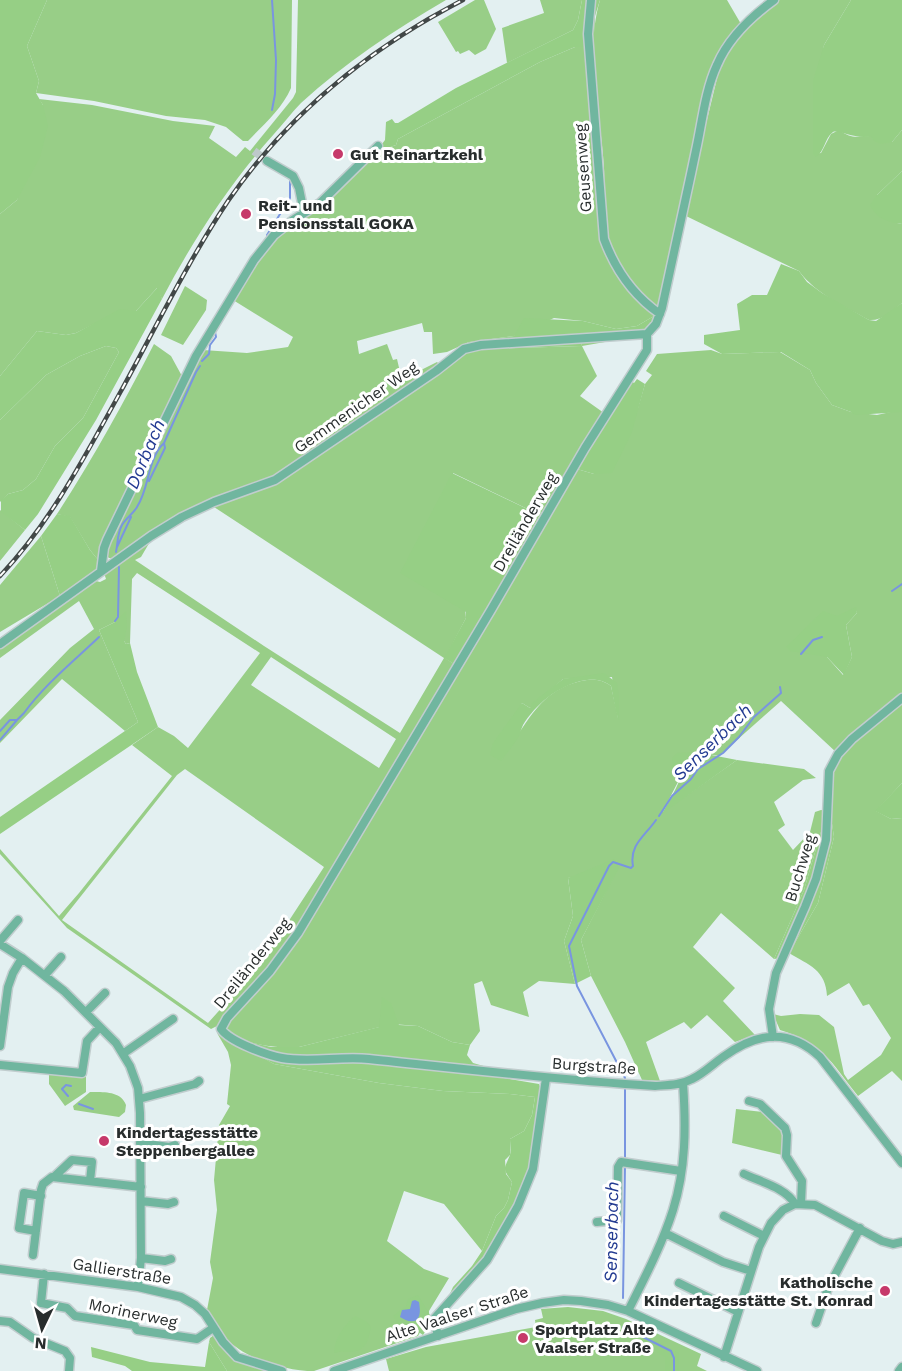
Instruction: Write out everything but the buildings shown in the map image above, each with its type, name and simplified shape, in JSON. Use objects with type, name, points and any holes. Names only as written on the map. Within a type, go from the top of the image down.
[{"type":"street","name":"Geusenweg","points":[[591,0],[588,34],[604,239],[623,277],[641,298],[660,314]]},
{"type":"street","name":"Dreiländerweg","points":[[221,1029],[227,1018],[282,954],[311,911],[585,448],[647,350],[646,334],[656,324],[660,314],[716,66],[725,50],[742,29],[774,0]]},
{"type":"street","points":[[101,571],[107,540],[202,345],[266,244],[281,228],[320,203],[378,146]]},
{"type":"street","points":[[267,161],[293,176],[299,188],[304,213]]},
{"type":"street","name":"Gemmenicher Weg","points":[[0,644],[101,571],[182,517],[214,502],[275,480],[436,371],[464,349],[481,345],[646,334]]},
{"type":"street","name":"Buchweg","points":[[773,1037],[768,1009],[776,973],[806,908],[826,840],[829,771],[838,754],[852,739],[902,698]]},
{"type":"street","points":[[18,920],[0,943],[45,975],[86,1012],[124,1053],[135,1078],[140,1099],[141,1258],[138,1287]]},
{"type":"street","points":[[45,975],[60,957]]},
{"type":"street","points":[[0,1046],[8,987],[22,958]]},
{"type":"street","points":[[86,1012],[105,993]]},
{"type":"street","points":[[124,1053],[173,1020]]},
{"type":"street","points":[[0,1065],[82,1073],[87,1041],[100,1027]]},
{"type":"street","name":"Burgstraße","points":[[221,1029],[227,1036],[246,1045],[284,1058],[366,1058],[546,1078],[655,1086],[683,1083],[694,1079],[741,1045],[756,1039],[773,1037],[794,1039],[807,1045],[820,1057],[902,1163]]},
{"type":"street","points":[[438,1336],[434,1327],[434,1319],[487,1260],[509,1224],[527,1186],[537,1148],[546,1078]]},
{"type":"street","points":[[140,1099],[195,1084],[199,1080]]},
{"type":"street","points":[[628,1311],[673,1211],[685,1142],[683,1083]]},
{"type":"street","points":[[749,1101],[760,1104],[785,1128],[786,1156],[802,1181],[798,1204]]},
{"type":"street","points":[[140,1143],[168,1147],[175,1145]]},
{"type":"street","points":[[32,1263],[43,1184],[72,1160],[92,1162],[90,1181]]},
{"type":"street","points":[[597,1222],[617,1220],[618,1167],[621,1162],[681,1171]]},
{"type":"street","points":[[744,1174],[784,1192],[798,1204]]},
{"type":"street","points":[[55,1176],[141,1187]]},
{"type":"street","points":[[36,1231],[19,1228],[24,1193],[41,1196]]},
{"type":"street","points":[[141,1201],[168,1204],[174,1202]]},
{"type":"street","points":[[724,1357],[764,1236],[771,1223],[783,1210],[798,1204],[821,1207],[888,1243],[902,1242]]},
{"type":"street","points":[[724,1216],[764,1236]]},
{"type":"street","points":[[816,1323],[828,1288],[860,1228]]},
{"type":"street","points":[[664,1233],[723,1262],[751,1270]]},
{"type":"street","points":[[141,1258],[165,1261],[171,1259]]},
{"type":"street","name":"Gallierstraße","points":[[0,1269],[32,1263],[44,1274],[138,1287],[182,1297],[205,1314],[227,1347],[237,1357],[282,1371]]},
{"type":"street","name":"Morinerweg","points":[[44,1274],[41,1303],[67,1308],[75,1316],[134,1325],[137,1330],[181,1338],[197,1339],[213,1328]]},
{"type":"street","points":[[680,1283],[738,1312]]},
{"type":"street","name":"Alte Vaalser Straße","points":[[334,1371],[516,1309],[551,1301],[581,1301],[628,1311],[757,1371]]},
{"type":"street","points":[[0,1321],[10,1322],[33,1338],[65,1351],[70,1358],[69,1371]]},
{"type":"street","points":[[899,1371],[902,1367]]},
{"type":"green space","points":[[0,0],[47,0],[27,46],[39,81],[36,93],[43,105],[48,126],[40,157],[17,200],[0,214]]},
{"type":"green space","points":[[47,0],[292,0],[291,88],[277,110],[248,141],[243,141],[226,127],[205,120],[166,116],[94,101],[36,93],[39,81],[27,46]]},
{"type":"green space","points":[[298,0],[446,0],[370,48],[335,74],[298,107],[227,193],[186,255],[162,299],[157,288],[136,311],[92,325],[76,333],[66,335],[37,331],[0,376],[0,214],[17,200],[43,105],[39,99],[92,105],[173,121],[215,126],[209,138],[236,157],[245,147],[250,151],[296,92]]},
{"type":"green space","points":[[475,0],[484,0],[496,29],[486,49],[475,55],[469,50],[460,54],[456,52],[438,22]]},
{"type":"green space","points":[[540,0],[582,0],[578,20],[573,30],[507,63],[502,28],[544,13]]},
{"type":"green space","points":[[582,0],[600,0],[595,16],[594,47],[575,47],[540,62],[398,139],[396,145],[376,152],[385,140],[386,122],[392,119],[398,123],[456,88],[573,30],[578,20]]},
{"type":"green space","points":[[600,0],[727,0],[741,24],[722,49],[660,308],[644,298],[626,276],[612,251],[605,232],[604,168],[593,63],[595,21]]},
{"type":"green space","points":[[779,0],[851,0],[824,45],[813,113],[813,154],[821,153],[831,134],[839,130],[853,136],[873,136],[892,142],[902,130],[902,171],[877,195],[897,223],[902,224],[902,303],[878,319],[869,320],[822,293],[799,271],[684,215],[720,66],[731,47],[745,30]]},
{"type":"green space","points":[[851,0],[902,0],[902,130],[892,142],[880,144],[871,136],[859,137],[835,131],[816,157],[813,154],[813,81],[824,45]]},
{"type":"green space","points":[[586,46],[608,253],[654,316],[637,326],[616,329],[583,321],[554,318],[514,336],[469,342],[447,352],[433,354],[432,332],[424,332],[422,323],[357,341],[359,354],[387,344],[393,360],[397,359],[400,372],[412,369],[417,372],[437,362],[439,364],[274,477],[242,489],[115,558],[109,558],[106,555],[111,538],[203,350],[247,353],[288,347],[293,337],[233,300],[278,234],[376,152],[396,145],[398,139],[540,62],[575,47]]},
{"type":"green space","points":[[902,171],[902,224],[883,219],[870,205]]},
{"type":"green space","points":[[781,264],[799,271],[807,282],[822,293],[869,320],[876,321],[902,303],[902,412],[855,415],[832,405],[816,383],[810,370],[781,352],[722,354],[704,344],[704,335],[740,330],[737,304],[752,295],[767,295]]},
{"type":"green space","points":[[185,286],[207,300],[206,310],[183,345],[161,335]]},
{"type":"green space","points":[[158,287],[162,299],[96,420],[38,514],[25,530],[1,512],[1,500],[8,494],[23,490],[36,479],[55,446],[83,418],[119,352],[116,348],[106,346],[80,356],[46,375],[0,420],[0,376],[37,331],[66,335],[76,333],[120,309],[136,311]]},
{"type":"green space","points":[[654,316],[650,326],[641,332],[583,336],[581,346],[478,349],[467,359],[460,356],[464,345],[469,342],[514,336],[524,318],[583,321],[616,329],[637,326]]},
{"type":"green space","points":[[622,339],[582,346],[597,376],[580,396],[604,413],[540,515],[453,473],[466,618],[445,658],[454,664],[292,935],[268,968],[219,1025],[211,1029],[67,928],[0,854],[0,849],[59,916],[172,776],[132,745],[158,727],[174,736],[188,748],[260,653],[137,573],[132,579],[130,643],[126,644],[115,622],[99,630],[138,722],[125,731],[62,679],[0,743],[0,720],[70,648],[94,629],[79,601],[0,658],[0,649],[63,601],[96,581],[106,579],[104,573],[151,540],[141,557],[135,560],[400,733],[444,658],[214,507],[277,483],[460,356],[478,349],[581,346],[582,341]],"holes":[[[271,657],[396,739],[379,768],[251,685]],[[185,769],[324,867],[260,965],[208,1023],[62,920],[177,775]]]},
{"type":"green space","points":[[154,344],[171,356],[183,378],[99,561],[70,517],[57,514],[108,430]]},
{"type":"green space","points":[[106,346],[116,348],[119,352],[83,418],[55,446],[36,479],[23,490],[8,494],[0,502],[0,420],[46,375],[80,356]]},
{"type":"green space","points":[[711,350],[722,354],[780,352],[810,370],[816,383],[832,405],[851,412],[877,415],[895,411],[902,412],[902,695],[837,753],[781,701],[719,756],[696,752],[663,812],[737,760],[804,769],[816,778],[803,780],[774,802],[785,825],[778,830],[793,850],[810,832],[815,812],[827,811],[804,890],[774,959],[721,913],[693,947],[735,988],[723,1001],[755,1035],[735,1042],[707,1015],[691,1029],[684,1022],[646,1042],[660,1081],[642,1080],[591,976],[581,940],[618,868],[568,878],[573,916],[564,941],[575,984],[539,981],[523,992],[529,1017],[491,1005],[482,981],[474,984],[480,1031],[470,1045],[452,1042],[418,1026],[392,1024],[299,1047],[269,1046],[236,1037],[226,1025],[271,971],[577,469],[594,474],[638,408],[645,384],[652,375],[646,371],[657,354]],"holes":[[[855,608],[857,613],[846,625],[852,657],[843,675],[827,657]],[[612,677],[618,718],[611,686],[600,681],[589,680],[566,686],[553,693],[534,712],[501,760],[522,703],[530,708],[563,679]]]},
{"type":"green space","points":[[637,379],[645,384],[632,432],[612,473],[594,474],[577,469],[630,380],[634,383]]},
{"type":"green space","points":[[452,473],[540,515],[454,664],[444,658],[466,618],[466,612],[400,573]]},
{"type":"green space","points":[[0,510],[25,530],[0,561]]},
{"type":"green space","points":[[57,514],[70,516],[99,561],[96,571],[60,596],[41,536]]},
{"type":"green space","points":[[41,536],[60,596],[0,632],[0,585]]},
{"type":"green space","points":[[856,607],[857,613],[846,625],[852,657],[844,675],[827,657],[790,651],[786,647],[823,611],[837,616]]},
{"type":"green space","points":[[126,611],[127,627],[124,641],[126,644],[130,643],[137,672],[158,727],[0,834],[0,817],[138,722],[99,630],[115,622]]},
{"type":"green space","points":[[604,673],[617,683],[619,720],[611,686],[597,680],[581,681],[564,687],[541,703],[528,717],[518,738],[501,761],[490,755],[493,743],[522,703],[530,708],[532,703],[563,679]]},
{"type":"green space","points":[[902,701],[902,783],[876,811],[891,819],[902,818],[902,1081],[892,1071],[858,1096],[825,1055],[807,1041],[780,1030],[773,1014],[781,1016],[819,1015],[834,1027],[844,1074],[848,1080],[881,1055],[891,1038],[869,1004],[863,1006],[849,983],[827,996],[820,974],[810,965],[789,953],[818,903],[834,837],[831,817],[832,771],[839,755]]},
{"type":"green space","points":[[696,752],[737,760],[662,814],[676,789],[681,774],[673,769],[672,758],[677,753]]},
{"type":"green space","points":[[902,783],[902,818],[891,819],[875,811]]},
{"type":"green space","points":[[827,811],[831,817],[834,837],[818,903],[789,953],[782,958],[774,959],[804,890]]},
{"type":"green space","points":[[614,859],[619,868],[581,940],[591,976],[575,984],[564,941],[573,916],[568,878]]},
{"type":"green space","points":[[382,997],[391,1003],[399,1025],[418,1026],[452,1042],[470,1045],[467,1055],[473,1063],[487,1067],[504,1078],[539,1084],[541,1089],[532,1160],[520,1193],[505,1226],[482,1261],[448,1298],[453,1287],[482,1251],[496,1216],[508,1200],[512,1182],[505,1168],[510,1153],[510,1139],[524,1131],[532,1115],[535,1097],[443,1091],[379,1083],[274,1064],[245,1049],[245,1041],[271,1047],[299,1047],[379,1027]]},
{"type":"green space","points":[[217,1033],[274,1064],[379,1083],[443,1091],[535,1097],[532,1115],[524,1131],[510,1139],[510,1155],[505,1160],[506,1174],[512,1182],[508,1200],[496,1216],[482,1251],[444,1204],[404,1191],[387,1241],[424,1269],[449,1278],[429,1311],[418,1336],[314,1371],[291,1369],[255,1358],[234,1345],[226,1338],[207,1310],[213,1278],[210,1262],[217,1210],[214,1180],[219,1125],[230,1106],[227,1104],[231,1065],[228,1052]]},
{"type":"green space","points":[[49,1073],[86,1077],[86,1092],[65,1106],[49,1084]]},
{"type":"green space","points":[[90,1092],[111,1093],[120,1097],[126,1105],[125,1112],[119,1117],[74,1110],[73,1106]]},
{"type":"green space","points":[[736,1109],[763,1112],[784,1131],[782,1155],[732,1143]]},
{"type":"green space","points":[[418,1295],[433,1320],[423,1335],[406,1323],[399,1325],[393,1316],[406,1306],[408,1299]]},
{"type":"green space","points":[[568,1307],[603,1311],[626,1319],[701,1354],[697,1366],[707,1371],[389,1371],[386,1359],[426,1347],[536,1327],[535,1320],[543,1318],[541,1309]]},
{"type":"green space","points":[[355,1316],[367,1322],[371,1327],[366,1344],[360,1350],[334,1353],[340,1333]]},
{"type":"green space","points":[[627,1325],[679,1353],[679,1371],[665,1371],[665,1357],[623,1329]]},
{"type":"green space","points":[[214,1335],[233,1356],[270,1371],[227,1371],[209,1342]]},
{"type":"green space","points":[[209,1342],[227,1371],[132,1371],[125,1366],[92,1357],[91,1347],[150,1362],[205,1367]]},
{"type":"water","points":[[412,1301],[419,1302],[420,1307],[417,1320],[410,1321],[400,1317],[402,1310],[410,1309]]},
{"type":"waterway","name":"Dorbach","points":[[272,0],[276,60],[272,110]]},
{"type":"waterway","name":"Dorbach","points":[[267,235],[290,198],[290,179],[287,177]]},
{"type":"waterway","name":"Dorbach","points":[[202,361],[209,354],[210,345],[216,337],[215,332]]},
{"type":"waterway","name":"Dorbach","points":[[116,552],[120,528],[141,499],[154,457],[164,443],[200,366]]},
{"type":"waterway","points":[[149,481],[165,448],[164,443]]},
{"type":"waterway","points":[[117,547],[131,517]]},
{"type":"waterway","name":"Dorbach","points":[[115,621],[118,617],[119,567]]},
{"type":"waterway","name":"Senserbach","points":[[892,591],[902,584]]},
{"type":"waterway","name":"Dorbach","points":[[0,731],[10,720],[17,720],[51,682],[99,637]]},
{"type":"waterway","name":"Senserbach","points":[[801,654],[813,640],[822,637]]},
{"type":"waterway","name":"Senserbach","points":[[659,816],[672,796],[691,779],[698,769],[723,753],[754,717],[781,693],[780,687]]},
{"type":"waterway","points":[[0,740],[17,720]]},
{"type":"waterway","name":"Senserbach","points":[[625,1078],[577,986],[569,946],[609,866],[613,862],[631,868],[636,846],[656,820]]},
{"type":"waterway","points":[[68,1096],[62,1089],[66,1085],[71,1086]]},
{"type":"waterway","name":"Senserbach","points":[[625,1089],[625,1159]]},
{"type":"waterway","points":[[79,1104],[93,1109]]},
{"type":"waterway","name":"Senserbach","points":[[623,1298],[625,1165]]},
{"type":"waterway","name":"Senserbach","points":[[623,1327],[671,1351],[674,1358],[674,1371]]},
{"type":"tunnel","points":[[254,151],[267,161]]},
{"type":"railway","points":[[0,576],[35,533],[66,488],[199,247],[228,201],[252,169],[304,112],[333,86],[395,39],[463,0]]},
{"type":"place","name":"Gut Reinartzkehl","points":[[338,154]]},
{"type":"place","name":"Reit- und Pensionsstall GOKA","points":[[246,214]]},
{"type":"place","name":"Kindertagesstätte Steppenbergallee","points":[[104,1141]]},
{"type":"place","name":"Katholische Kindertagesstätte St. Konrad","points":[[885,1291]]},
{"type":"place","name":"Sportplatz Alte Vaalser Straße","points":[[523,1338]]}]
